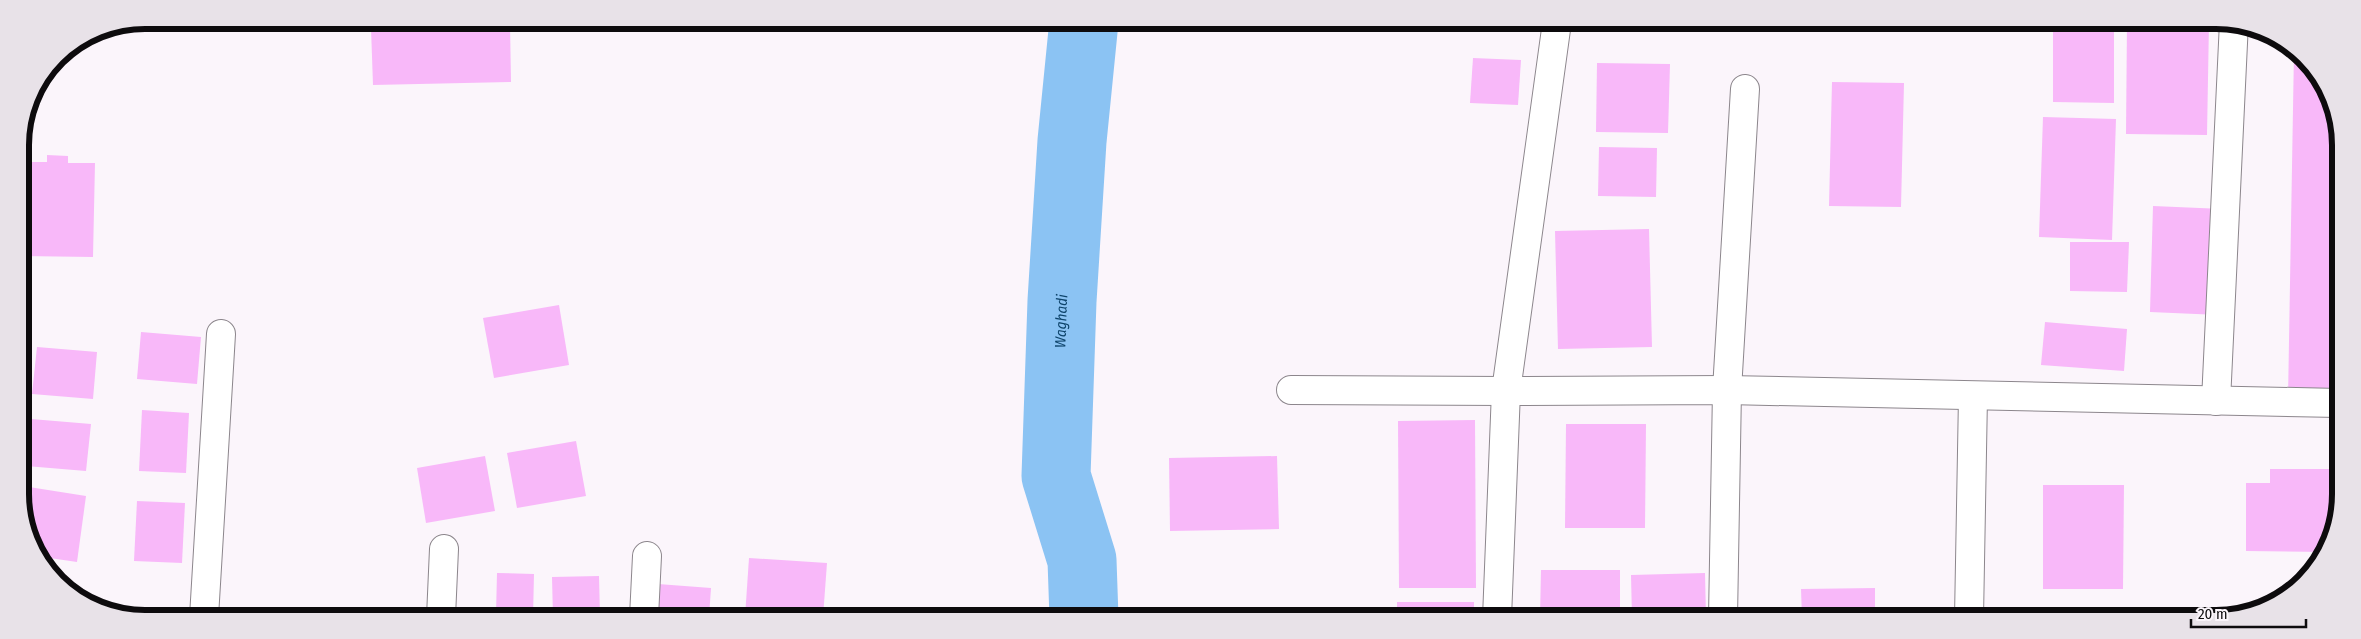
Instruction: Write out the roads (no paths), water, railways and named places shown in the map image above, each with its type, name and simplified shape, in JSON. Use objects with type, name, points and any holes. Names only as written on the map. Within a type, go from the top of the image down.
[{"type":"street","points":[[1498,610],[1506,391],[1556,29]]},
{"type":"street","points":[[2216,401],[2234,30]]},
{"type":"street","points":[[1723,610],[1727,390],[1745,89]]},
{"type":"street","points":[[204,610],[221,334]]},
{"type":"street","points":[[1291,390],[1727,390],[2332,402]]},
{"type":"street","points":[[1969,610],[1973,396]]},
{"type":"street","points":[[441,610],[444,550]]},
{"type":"street","points":[[644,610],[647,556]]},
{"type":"waterway","name":"Waghadi","points":[[1083,29],[1072,141],[1062,301],[1056,476],[1082,560],[1084,610]]}]
